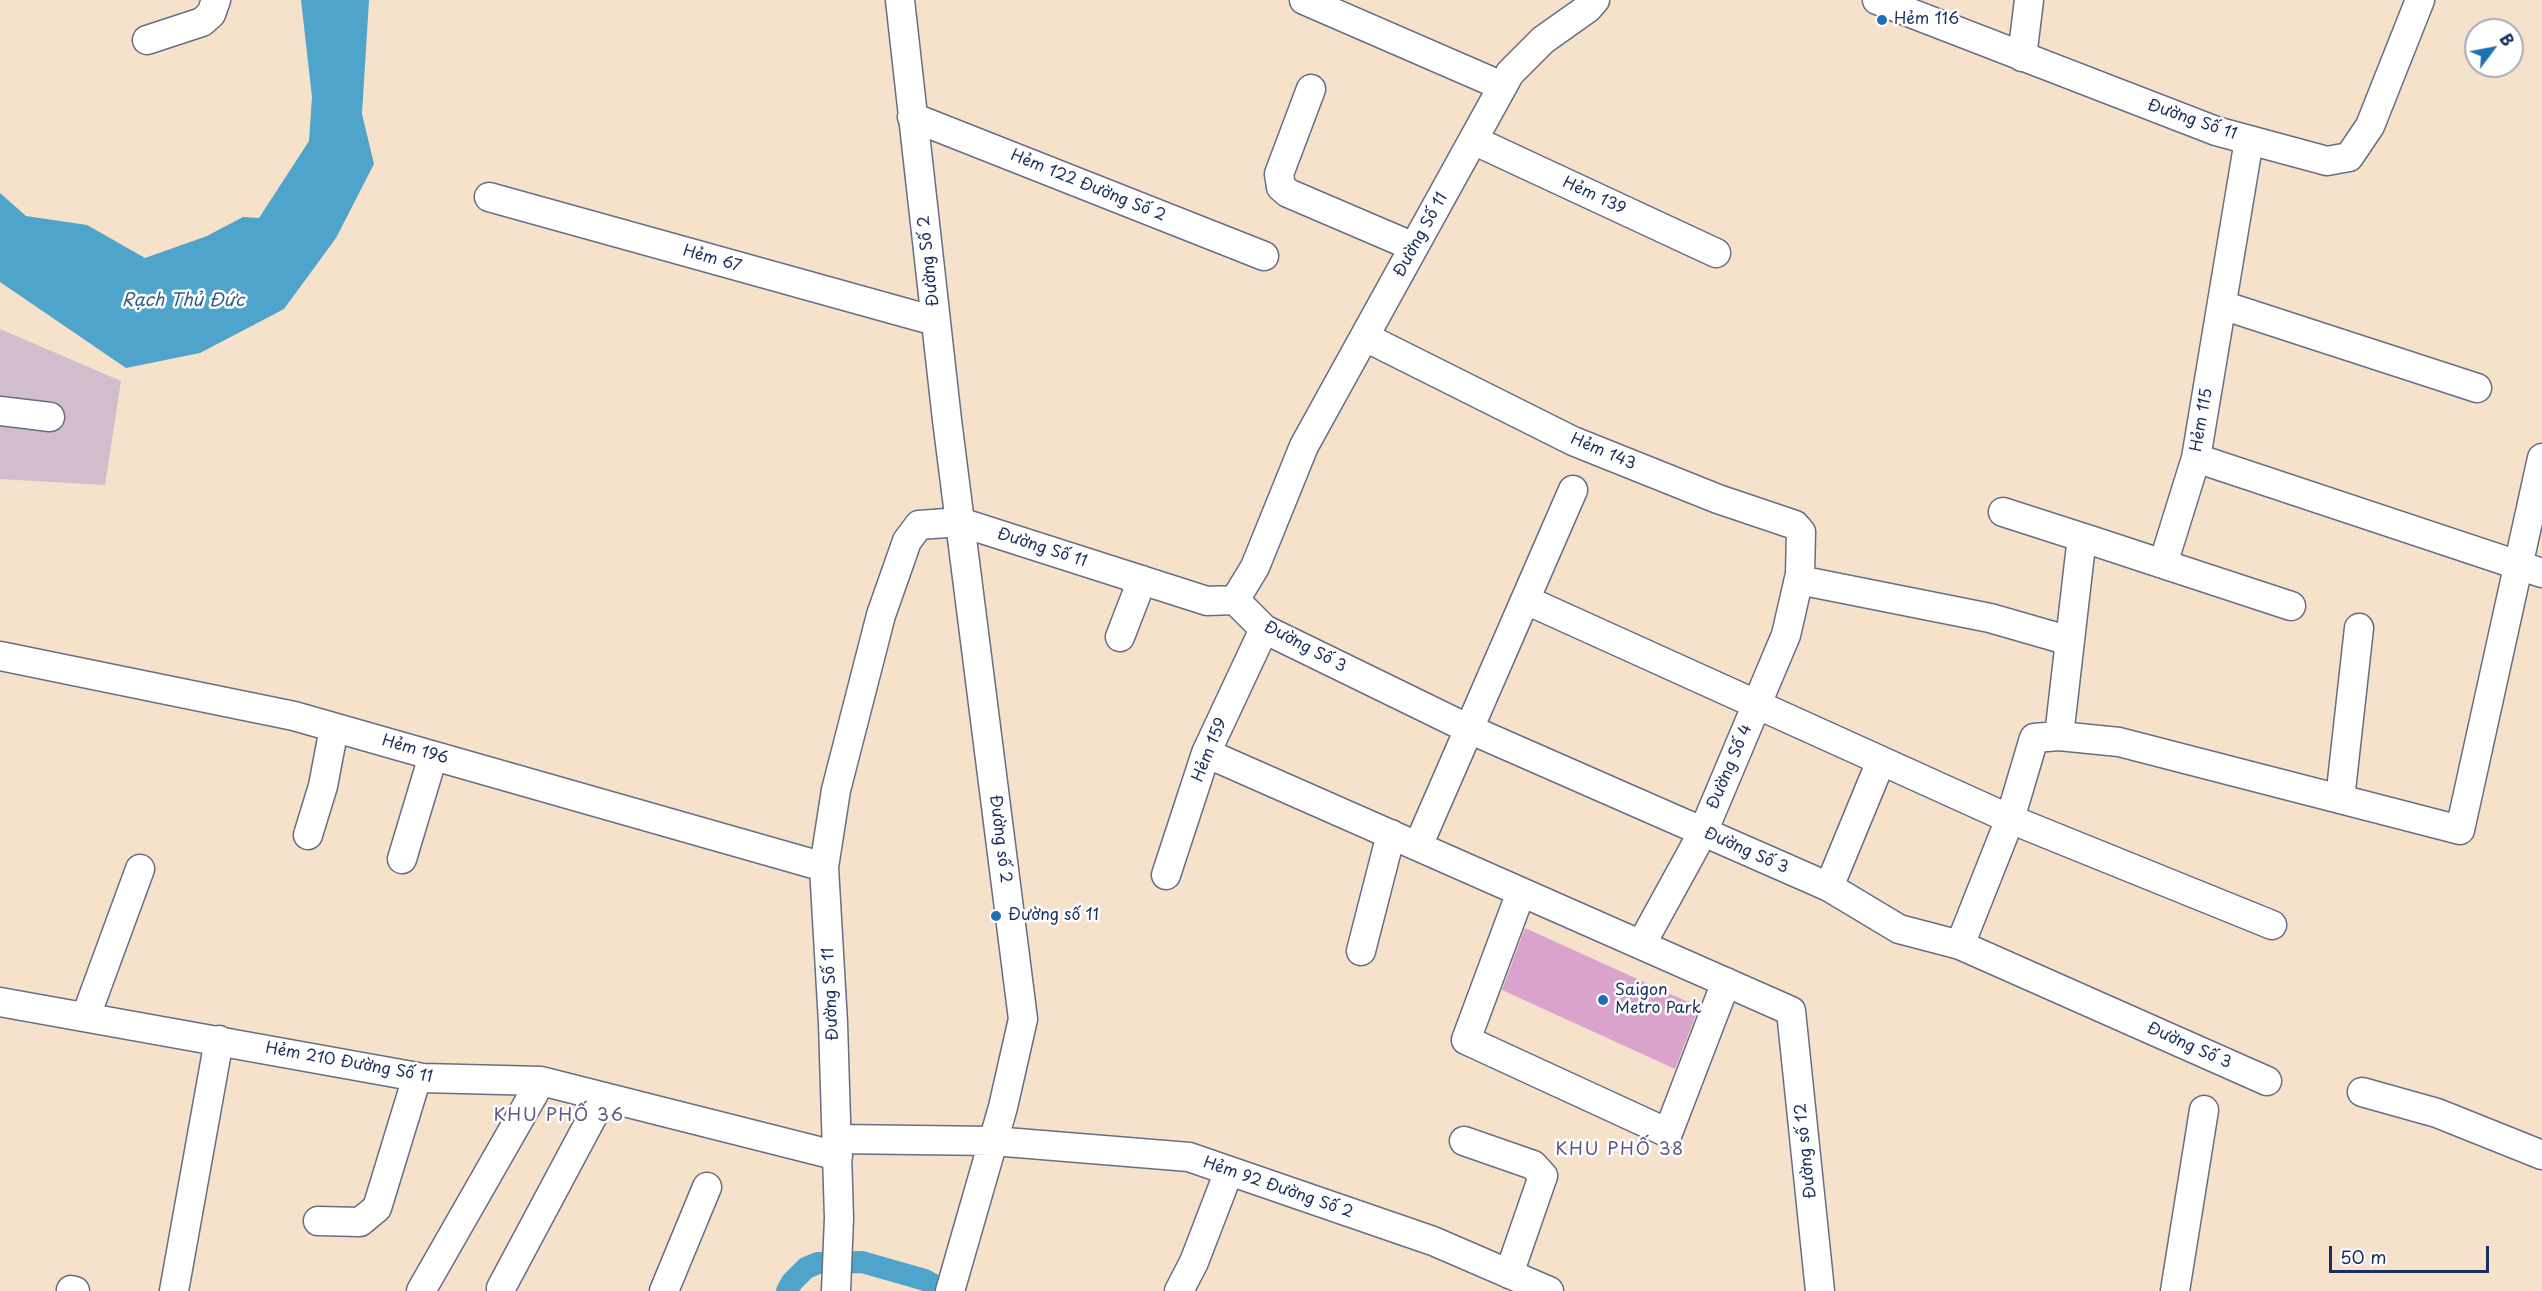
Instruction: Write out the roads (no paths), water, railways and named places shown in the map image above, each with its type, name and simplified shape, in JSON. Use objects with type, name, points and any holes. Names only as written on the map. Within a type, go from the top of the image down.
[{"type":"street","points":[[147,40],[202,21],[211,14],[216,0]]},
{"type":"street","name":"Đường Số 2","points":[[900,0],[935,321],[960,522]]},
{"type":"street","points":[[1304,0],[1502,86]]},
{"type":"street","name":"Đường Số 11","points":[[836,1291],[839,1230],[837,1148],[824,867],[836,790],[881,615],[908,541],[919,525],[960,522],[1207,601],[1235,600],[1255,567],[1304,446],[1502,86],[1510,73],[1543,40],[1588,8],[1595,0]]},
{"type":"street","name":"Đường Số 11","points":[[1877,0],[2216,131],[2327,161],[2349,157],[2370,126],[2420,0]]},
{"type":"street","points":[[2022,57],[2029,0]]},
{"type":"street","points":[[1311,89],[1279,174],[1281,187],[1288,193],[1414,247]]},
{"type":"street","name":"Hẻm 122 Đường Số 2","points":[[912,117],[1264,255]]},
{"type":"street","name":"Hẻm 139","points":[[1473,140],[1716,253]]},
{"type":"street","name":"Hẻm 115","points":[[2163,564],[2196,458],[2249,140]]},
{"type":"street","name":"Hẻm 67","points":[[489,197],[935,321]]},
{"type":"street","points":[[2222,305],[2477,388]]},
{"type":"street","name":"Hẻm 143","points":[[1365,337],[1573,441],[1718,499],[1795,525],[1802,536],[1799,580]]},
{"type":"street","points":[[0,411],[50,417]]},
{"type":"street","points":[[2196,458],[2530,569]]},
{"type":"street","points":[[1960,945],[2010,819],[2034,738],[2059,736],[2119,742],[2460,830],[2530,569],[2542,458]]},
{"type":"street","points":[[1418,846],[1573,490]]},
{"type":"street","points":[[2003,512],[2291,606]]},
{"type":"street","name":"Đường số 2","points":[[950,1291],[993,1141],[1023,1019],[960,522]]},
{"type":"street","points":[[2059,736],[2080,552],[2087,539]]},
{"type":"street","points":[[1120,637],[1142,580]]},
{"type":"street","points":[[1799,580],[1990,618],[2070,641]]},
{"type":"street","name":"Đường Số 4","points":[[1641,945],[1703,832],[1786,635],[1799,580]]},
{"type":"street","name":"Đường Số 3","points":[[1235,600],[1264,629],[1469,729],[1829,887],[1899,929],[1960,945],[2267,1081]]},
{"type":"street","points":[[1526,600],[2010,819],[2272,925]]},
{"type":"street","points":[[2340,799],[2360,628]]},
{"type":"street","name":"Hẻm 159","points":[[1166,876],[1206,753],[1264,629]]},
{"type":"street","name":"Hẻm 196","points":[[0,656],[294,716],[824,867]]},
{"type":"street","points":[[308,835],[323,786],[334,728]]},
{"type":"street","points":[[1206,753],[1392,834],[1521,891],[1641,945],[1726,982],[1668,1133],[1466,1040],[1521,891]]},
{"type":"street","points":[[402,859],[434,756]]},
{"type":"street","points":[[1829,887],[1881,760]]},
{"type":"street","points":[[1361,951],[1392,834]]},
{"type":"street","points":[[86,1016],[140,869]]},
{"type":"street","name":"Đường số 12","points":[[1726,982],[1791,1011],[1820,1291]]},
{"type":"street","name":"Hẻm 210 Đường Số 11","points":[[0,1002],[417,1077],[541,1082],[837,1148]]},
{"type":"street","points":[[174,1291],[219,1040]]},
{"type":"street","points":[[318,1221],[360,1222],[377,1208],[417,1077]]},
{"type":"street","points":[[421,1291],[541,1082]]},
{"type":"street","points":[[2362,1092],[2437,1113],[2542,1155]]},
{"type":"street","points":[[501,1288],[603,1097]]},
{"type":"street","points":[[2175,1291],[2204,1110]]},
{"type":"street","name":"Hẻm 92 Đường Số 2","points":[[837,1148],[993,1141],[1189,1157],[1433,1242],[1549,1291]]},
{"type":"street","points":[[1464,1141],[1533,1165],[1543,1176],[1509,1274]]},
{"type":"street","points":[[1179,1291],[1194,1262],[1229,1171]]},
{"type":"street","points":[[664,1291],[707,1187]]},
{"type":"water","name":"Rạch Thủ Đức","points":[[301,0],[369,0],[362,114],[374,164],[336,238],[284,309],[200,353],[126,368],[0,282],[0,193],[26,216],[87,225],[145,258],[207,236],[243,217],[259,218],[309,141],[312,97]]},
{"type":"waterway","points":[[787,1291],[792,1282],[806,1268],[818,1263],[862,1262],[925,1280],[944,1291]]},
{"type":"place","name":"Hẻm 116","points":[[1882,20]]},
{"type":"place","name":"Đường số 11","points":[[996,916]]},
{"type":"place","name":"Saigon Metro Park","points":[[1603,1000]]},
{"type":"district","name":"KHU PHỐ 36","points":[[559,1116]]},
{"type":"district","name":"KHU PHỐ 38","points":[[1620,1150]]}]
